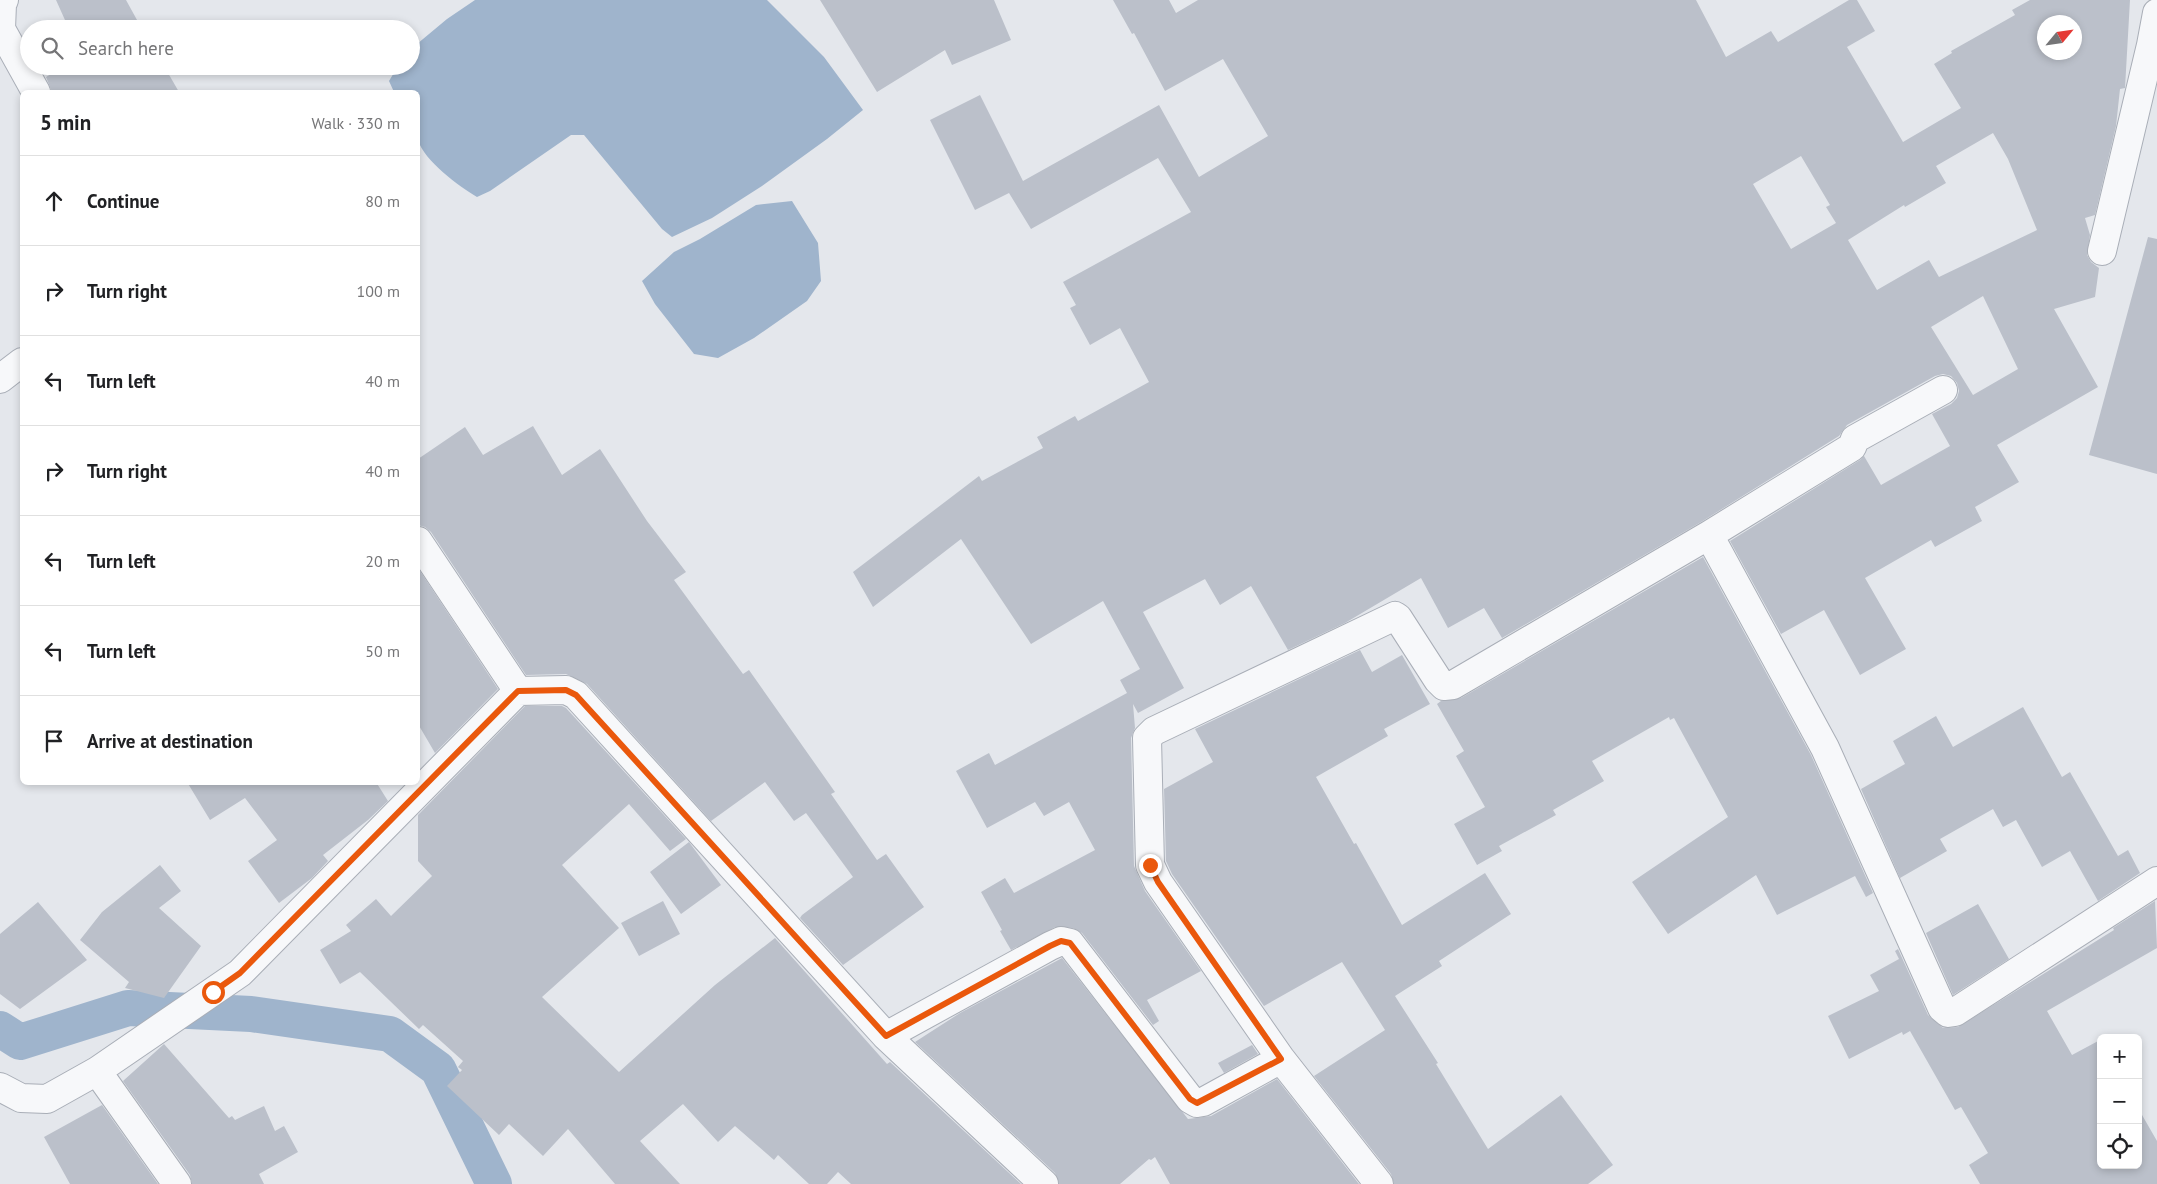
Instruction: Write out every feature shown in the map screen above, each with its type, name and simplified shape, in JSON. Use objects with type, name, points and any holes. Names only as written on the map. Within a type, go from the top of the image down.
[{"type":"street","points":[[4,0],[2,4],[1,30],[20,64]]},
{"type":"street","points":[[2102,251],[2157,13]]},
{"type":"street","points":[[26,75],[35,90]]},
{"type":"street","points":[[0,379],[20,364]]},
{"type":"street","points":[[1379,1184],[1281,1059],[1158,882],[1150,865],[1147,738],[1154,731],[1395,616],[1438,680],[1444,686],[1453,685],[1709,535],[1852,447],[1855,439],[1943,390]]},
{"type":"street","points":[[1709,535],[1825,748],[1942,1008],[1948,1013],[1955,1012],[2157,881]]},
{"type":"street","points":[[420,544],[518,691]]},
{"type":"street","points":[[0,1087],[21,1098],[48,1099],[97,1071],[213,992],[240,973],[518,691],[566,690],[576,695],[886,1036],[1044,1184]]},
{"type":"street","points":[[886,1036],[1061,941],[1070,943],[1190,1099],[1197,1103],[1281,1059]]},
{"type":"street","points":[[97,1071],[177,1184]]},
{"type":"water","points":[[475,0],[767,0],[824,57],[863,110],[827,139],[762,186],[712,218],[672,237],[662,229],[584,135],[571,135],[490,191],[477,197],[443,172],[427,156],[422,148],[420,144],[420,90],[393,90],[389,81],[393,75],[420,75],[420,42],[447,19]]},
{"type":"water","points":[[792,201],[818,243],[821,281],[807,301],[754,338],[718,358],[694,354],[655,304],[642,281],[674,252],[700,239],[756,205]]},
{"type":"building","points":[[56,0],[126,0],[137,20],[65,20]]},
{"type":"building","points":[[820,0],[994,0],[1011,40],[952,65],[945,50],[877,92]]},
{"type":"building","points":[[1113,0],[1169,0],[1176,13],[1198,0],[1696,0],[1726,57],[1771,31],[1778,42],[1849,0],[1857,0],[1875,31],[1847,47],[1903,142],[1961,108],[1934,64],[1952,53],[1951,51],[2015,15],[2012,10],[2030,0],[2130,0],[2125,88],[2120,89],[2116,126],[2095,215],[2085,218],[2090,235],[2087,255],[2091,262],[2099,268],[2095,297],[2054,309],[2098,387],[1997,445],[2019,482],[1975,507],[1982,521],[1935,547],[1931,540],[1865,578],[1906,649],[1860,675],[1824,610],[1781,634],[1730,541],[1864,456],[1881,485],[1950,446],[1932,414],[1951,404],[1957,398],[1959,391],[1957,383],[1951,376],[1943,374],[1935,376],[1847,425],[1839,436],[1701,522],[1502,638],[1484,608],[1448,628],[1421,578],[1345,623],[1288,650],[1251,586],[1220,605],[1205,579],[1143,612],[1184,688],[1138,713],[1133,704],[1135,728],[1131,738],[1134,866],[1145,891],[1201,971],[1147,1000],[1159,1021],[1153,1025],[1082,933],[1073,928],[1055,927],[1011,950],[981,892],[1005,878],[1014,893],[1095,850],[1069,802],[1044,816],[1035,802],[987,828],[956,771],[989,753],[995,765],[1127,693],[1120,680],[1140,669],[1103,601],[1031,644],[961,539],[873,607],[853,572],[979,476],[982,481],[1043,448],[1037,437],[1075,416],[1078,421],[1149,382],[1120,328],[1090,345],[1070,308],[1076,305],[1063,282],[1191,212],[1158,158],[1031,229],[1009,193],[975,210],[930,120],[980,95],[1023,181],[1159,105],[1199,177],[1268,136],[1223,59],[1165,91],[1134,33],[1132,34]],"holes":[[[1993,133],[2008,159],[2037,230],[1939,277],[1929,260],[1877,290],[1848,240],[1904,205],[1905,207],[1946,183],[1936,166]],[[1801,156],[1830,205],[1826,207],[1836,223],[1791,249],[1753,184]],[[1983,296],[2018,369],[1973,395],[1931,327]]]},
{"type":"building","points":[[49,75],[169,75],[178,90],[51,90],[46,77]]},
{"type":"building","points":[[2148,237],[2157,239],[2157,474],[2089,455]]},
{"type":"building","points":[[533,426],[562,475],[600,449],[647,521],[686,572],[674,580],[743,674],[749,670],[835,792],[831,794],[877,860],[886,854],[924,907],[843,965],[800,918],[853,877],[806,813],[794,821],[765,782],[711,821],[587,684],[566,674],[526,675],[431,532],[420,526],[420,458],[465,427],[483,455]]},
{"type":"building","points":[[1703,557],[1811,755],[1873,893],[1866,897],[1855,876],[1777,915],[1756,875],[1668,934],[1632,882],[1728,817],[1674,718],[1670,720],[1669,717],[1592,761],[1604,781],[1553,810],[1556,815],[1499,846],[1502,851],[1477,865],[1454,824],[1485,807],[1456,756],[1464,751],[1437,704],[1441,701],[1461,698]]},
{"type":"building","points":[[420,571],[498,689],[435,753],[420,727]]},
{"type":"building","points":[[1360,650],[1372,672],[1402,655],[1430,704],[1384,729],[1388,736],[1316,777],[1354,844],[1356,843],[1402,925],[1485,873],[1511,914],[1439,961],[1442,966],[1395,996],[1438,1063],[1436,1064],[1488,1149],[1561,1095],[1613,1165],[1588,1184],[1394,1184],[1391,1174],[1314,1076],[1385,1030],[1342,962],[1264,1006],[1172,874],[1166,861],[1164,789],[1213,762],[1195,729]]},
{"type":"building","points":[[525,706],[562,706],[566,708],[686,839],[670,851],[629,804],[562,865],[619,928],[542,997],[619,1072],[715,985],[775,938],[887,1064],[890,1062],[1021,1184],[851,1184],[838,1172],[827,1184],[809,1184],[778,1155],[774,1160],[735,1126],[718,1142],[683,1104],[640,1141],[680,1184],[615,1184],[568,1129],[543,1156],[509,1124],[499,1135],[447,1086],[462,1070],[458,1067],[463,1061],[423,1025],[419,1029],[360,972],[340,984],[320,950],[351,931],[346,925],[376,899],[391,916],[432,876],[418,861],[418,815]]},
{"type":"building","points":[[2023,707],[2062,777],[2070,772],[2118,856],[2128,850],[2140,873],[2098,901],[2070,851],[2042,867],[2016,820],[2003,827],[1993,809],[1940,839],[1947,851],[1900,878],[1861,789],[1905,764],[1893,741],[1936,716],[1953,747]]},
{"type":"building","points":[[189,785],[378,785],[388,801],[368,820],[323,855],[328,861],[312,878],[279,903],[248,861],[277,840],[245,798],[210,820]]},
{"type":"building","points":[[689,842],[721,885],[681,914],[650,872]]},
{"type":"building","points":[[160,865],[181,891],[159,908],[201,946],[164,998],[125,988],[129,982],[80,940],[102,912]]},
{"type":"building","points":[[663,901],[680,934],[639,956],[621,923]]},
{"type":"building","points":[[2155,901],[2157,948],[2047,1011],[2072,1055],[2097,1042],[2097,1169],[2142,1169],[2142,1115],[2157,1141],[2157,1184],[1980,1184],[1969,1165],[1988,1153],[1961,1107],[1955,1110],[1910,1031],[1903,1035],[1902,1032],[1849,1059],[1828,1016],[1879,991],[1870,975],[1899,959],[1895,951],[1898,949],[1928,1015],[1943,1028],[1958,1027],[2114,930],[2113,928]]},
{"type":"building","points":[[38,902],[87,960],[20,1009],[0,994],[0,934]]},
{"type":"building","points":[[1978,904],[2009,959],[1953,995],[1926,933]]},
{"type":"building","points":[[1062,958],[1188,1119],[1211,1116],[1277,1079],[1359,1184],[1170,1184],[1155,1157],[1151,1160],[1149,1159],[1120,1184],[1059,1184],[1055,1173],[915,1042],[960,1013]]},
{"type":"building","points":[[164,1044],[229,1118],[232,1116],[235,1120],[264,1106],[275,1131],[284,1126],[298,1152],[259,1174],[264,1184],[192,1184],[190,1175],[123,1081]]},
{"type":"building","points":[[1252,1045],[1258,1054],[1224,1073],[1218,1063]]},
{"type":"building","points":[[102,1105],[158,1184],[70,1184],[44,1137]]},
{"type":"waterway","points":[[0,1029],[20,1042],[128,1008],[251,1014],[390,1034],[438,1069],[494,1184]]},
{"type":"route","points":[[213,992],[240,973],[518,691],[566,690],[576,695],[886,1036],[1061,941],[1070,943],[1190,1099],[1197,1103],[1203,1102],[1281,1059],[1158,882],[1150,865]]}]
